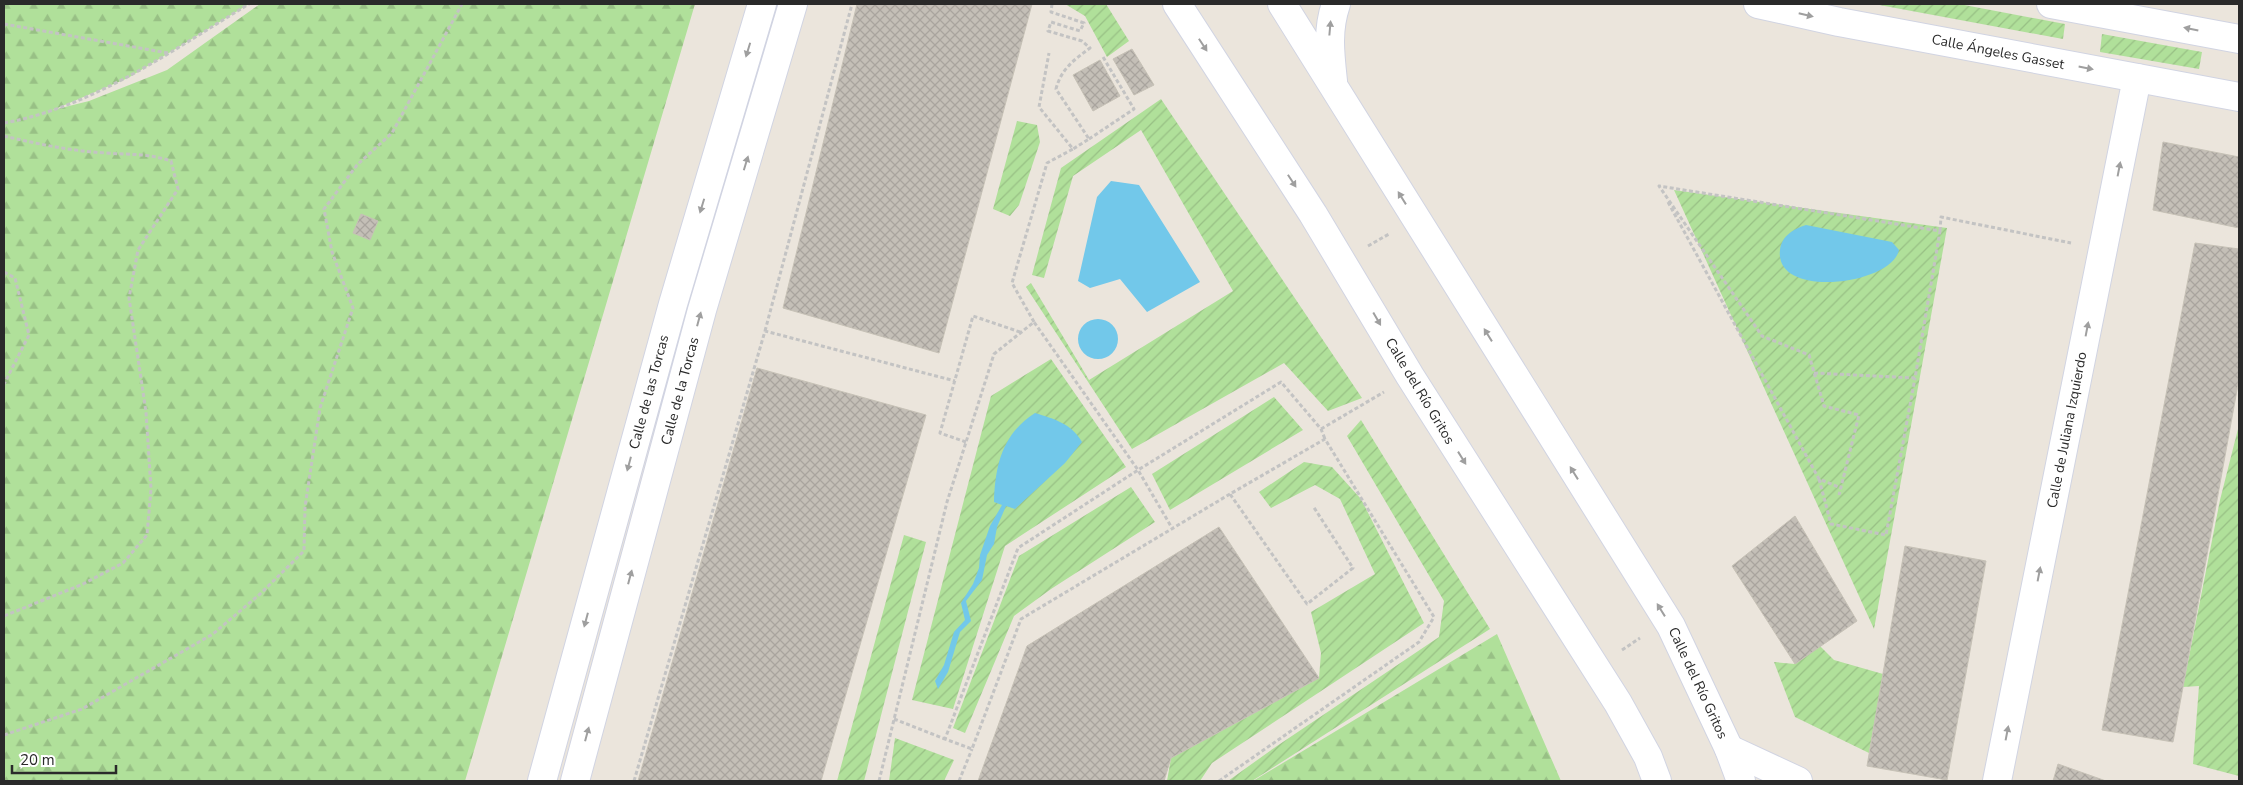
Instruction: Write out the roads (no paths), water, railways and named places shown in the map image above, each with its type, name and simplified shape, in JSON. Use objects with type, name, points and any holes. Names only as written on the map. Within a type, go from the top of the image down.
[{"type":"street","name":"Calle de las Torcas","points":[[542,781],[673,304],[762,4]]},
{"type":"street","name":"Calle de la Torcas","points":[[575,781],[702,310],[793,4]]},
{"type":"street","name":"Calle del Río Gritos","points":[[1177,4],[1342,261],[1410,376],[1618,703],[1648,758],[1657,781]]},
{"type":"street","name":"Calle del Río Gritos","points":[[1282,4],[1667,620],[1729,749],[1741,781]]},
{"type":"street","points":[[1334,88],[1329,40],[1331,18],[1336,4]]},
{"type":"street","name":"Calle Ángeles Gasset","points":[[1758,4],[1849,24],[2239,97]]},
{"type":"street","points":[[2051,4],[2142,12],[2239,39]]},
{"type":"street","name":"Calle de Juliana Izquierdo","points":[[1997,781],[2137,78]]},
{"type":"street","points":[[1729,749],[1798,781]]},
{"type":"water","points":[[1111,181],[1139,185],[1200,282],[1147,312],[1120,279],[1090,288],[1078,281],[1097,197]]},
{"type":"water","points":[[1806,225],[1892,242],[1899,250],[1892,262],[1877,272],[1857,279],[1835,282],[1813,281],[1795,276],[1783,266],[1780,250],[1786,237],[1797,228]]},
{"type":"water","points":[[1098,319],[1112,325],[1118,339],[1112,353],[1098,359],[1084,353],[1078,339],[1084,325]]},
{"type":"water","points":[[1035,413],[1067,426],[1073,430],[1082,442],[1065,463],[1015,509],[1006,506],[997,527],[994,544],[987,555],[982,580],[966,601],[971,621],[960,632],[948,672],[938,689],[935,681],[944,665],[954,632],[965,620],[961,603],[973,584],[990,526],[1002,505],[994,502],[996,476],[1002,452],[1015,431]]}]
